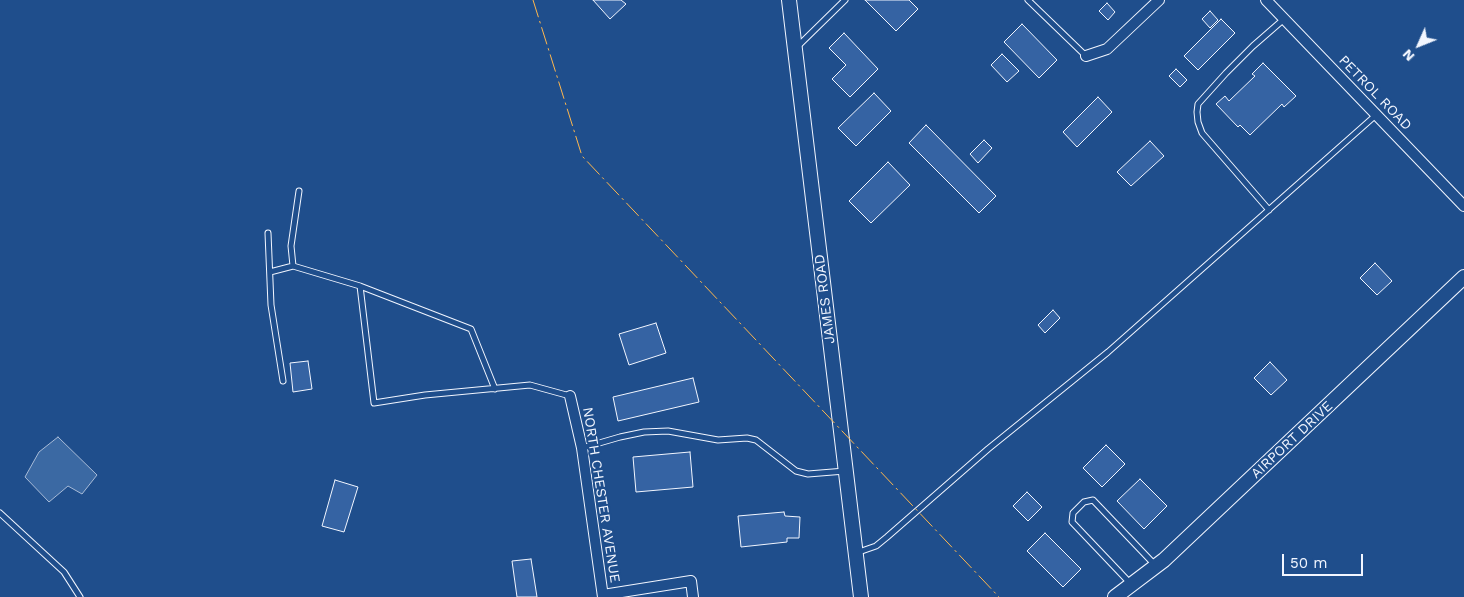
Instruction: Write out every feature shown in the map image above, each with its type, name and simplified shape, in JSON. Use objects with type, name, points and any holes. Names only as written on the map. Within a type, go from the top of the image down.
[{"type":"main road","name":"JAMES ROAD","points":[[789,0],[861,597]]},
{"type":"main road","name":"AIRPORT DRIVE","points":[[1115,597],[1156,566],[1464,278]]},
{"type":"street","points":[[1086,56],[1107,49],[1159,0]]},
{"type":"street","name":"PETROL ROAD","points":[[1266,0],[1464,206]]},
{"type":"street","name":"NORTH CHESTER AVENUE","points":[[570,396],[582,448],[603,596]]},
{"type":"street","points":[[603,596],[691,581],[693,597]]},
{"type":"lane","points":[[795,50],[845,0]]},
{"type":"lane","points":[[1028,0],[1086,56]]},
{"type":"lane","points":[[1269,210],[1202,133],[1197,112],[1198,104],[1226,73],[1252,46],[1284,19]]},
{"type":"lane","points":[[856,553],[876,546],[988,449],[1108,352],[1376,114]]},
{"type":"lane","points":[[293,266],[291,246],[299,191]]},
{"type":"lane","points":[[268,233],[272,305],[283,381]]},
{"type":"lane","points":[[270,272],[293,266],[360,286],[471,329],[495,389]]},
{"type":"lane","points":[[360,286],[374,403],[425,395],[530,385],[570,396]]},
{"type":"lane","points":[[582,448],[620,436],[668,431],[718,440],[747,438],[756,440],[796,471],[808,474],[846,470]]},
{"type":"lane","points":[[1132,585],[1072,522],[1073,513],[1084,502],[1093,500],[1156,566]]},
{"type":"lane","points":[[0,512],[64,572],[80,597]]},
{"type":"water","points":[[58,437],[97,475],[82,494],[68,486],[49,502],[25,477],[39,452]]},
{"type":"building","points":[[593,0],[621,0],[626,4],[610,19]]},
{"type":"building","points":[[865,0],[909,0],[918,9],[896,31]]},
{"type":"building","points":[[1107,3],[1115,12],[1108,20],[1099,11]]},
{"type":"building","points":[[1210,11],[1218,20],[1210,28],[1202,19]]},
{"type":"building","points":[[1221,19],[1235,33],[1198,70],[1184,56]]},
{"type":"building","points":[[1022,24],[1057,60],[1039,78],[1004,42]]},
{"type":"building","points":[[844,33],[878,69],[850,97],[832,79],[846,65],[829,48]]},
{"type":"building","points":[[1002,54],[1019,71],[1007,82],[991,65]]},
{"type":"building","points":[[1263,63],[1296,96],[1284,107],[1282,104],[1250,135],[1240,125],[1238,127],[1216,104],[1225,96],[1229,101],[1255,76],[1252,74]]},
{"type":"building","points":[[1176,69],[1187,80],[1180,87],[1169,76]]},
{"type":"building","points":[[874,93],[891,111],[856,146],[838,128]]},
{"type":"building","points":[[1098,97],[1112,112],[1077,147],[1063,132]]},
{"type":"building","points":[[926,125],[996,196],[979,213],[909,143]]},
{"type":"building","points":[[984,140],[992,148],[978,163],[970,154]]},
{"type":"building","points":[[1150,141],[1164,156],[1131,186],[1117,172]]},
{"type":"building","points":[[888,162],[910,185],[871,223],[849,201]]},
{"type":"building","points":[[1375,263],[1392,281],[1377,295],[1360,278]]},
{"type":"building","points":[[1053,310],[1060,318],[1045,333],[1038,325]]},
{"type":"building","points":[[656,323],[666,353],[629,365],[619,334]]},
{"type":"building","points":[[308,361],[312,389],[293,392],[290,363]]},
{"type":"building","points":[[1270,362],[1287,380],[1271,395],[1254,378]]},
{"type":"building","points":[[693,378],[699,402],[618,421],[613,397]]},
{"type":"building","points":[[1106,445],[1125,464],[1102,487],[1083,468]]},
{"type":"building","points":[[690,452],[693,487],[636,492],[633,457]]},
{"type":"building","points":[[1140,479],[1167,506],[1144,529],[1117,501]]},
{"type":"building","points":[[335,480],[358,487],[344,532],[322,526]]},
{"type":"building","points":[[1027,492],[1042,507],[1028,521],[1013,506]]},
{"type":"building","points":[[784,512],[785,516],[800,517],[799,538],[787,538],[787,542],[741,547],[738,516]]},
{"type":"building","points":[[1045,533],[1081,569],[1063,587],[1027,551]]},
{"type":"building","points":[[531,559],[537,597],[517,597],[512,561]]},
{"type":"power","points":[[533,0],[582,156],[999,597]]}]
